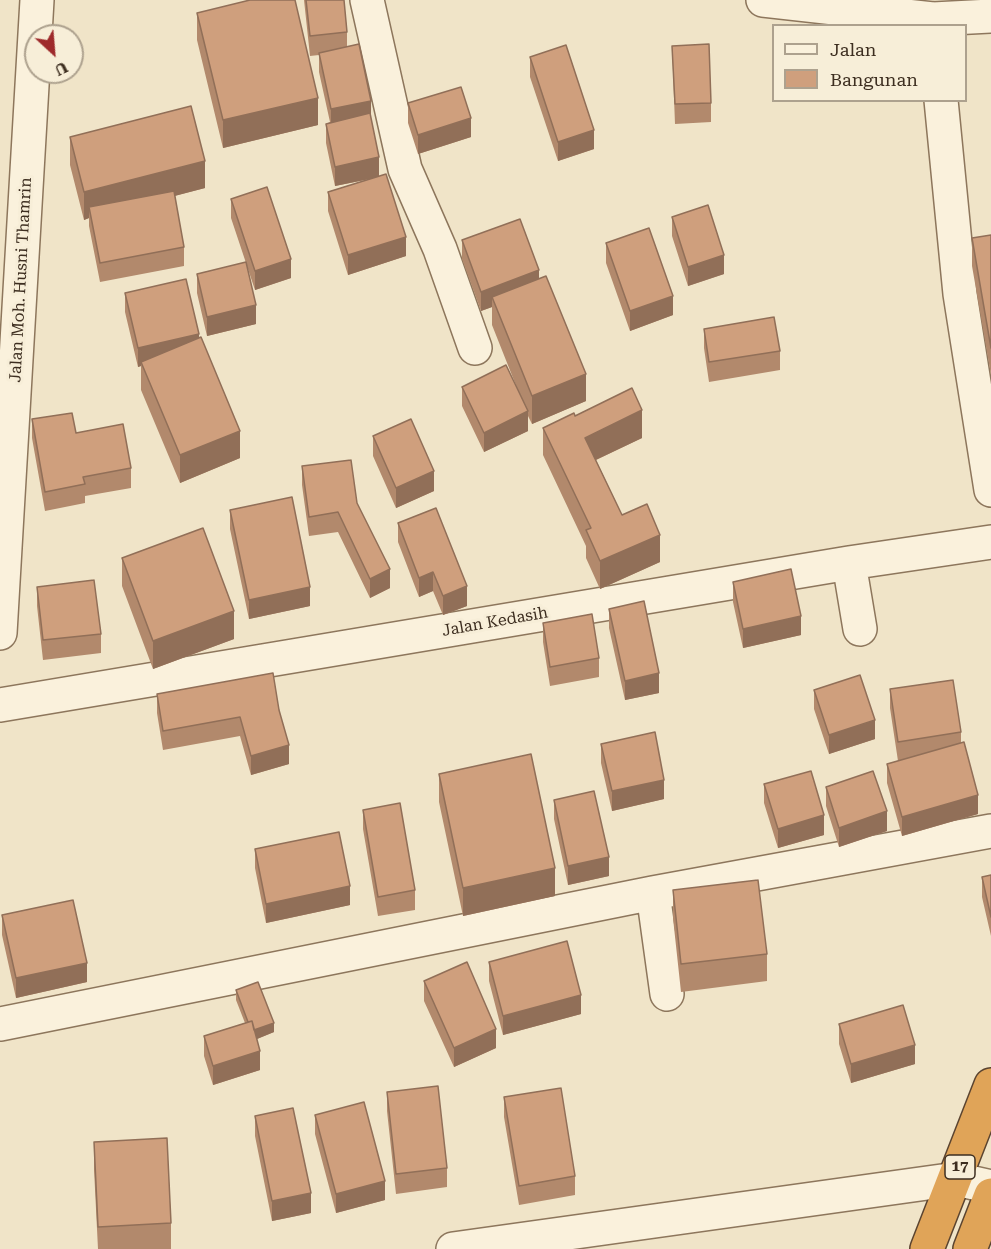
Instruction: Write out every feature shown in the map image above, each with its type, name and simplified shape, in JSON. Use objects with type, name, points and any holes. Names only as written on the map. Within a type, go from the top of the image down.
[{"type":"highway","name":"17","points":[[927,1249],[991,1085]]},
{"type":"highway","name":"17","points":[[970,1249],[991,1195]]},
{"type":"street","name":"Jalan Moh. Husni Thamrin","points":[[0,617],[12,241],[37,0]]},
{"type":"street","points":[[367,0],[405,169],[440,249],[475,348]]},
{"type":"street","points":[[763,0],[932,15],[991,16]]},
{"type":"street","points":[[941,102],[960,294],[991,490]]},
{"type":"street","name":"Jalan Kedasih","points":[[0,705],[849,563],[991,542]]},
{"type":"street","points":[[849,563],[860,629]]},
{"type":"street","points":[[0,1024],[653,893],[991,831]]},
{"type":"street","points":[[653,893],[667,994]]},
{"type":"street","points":[[453,1249],[956,1179],[991,1187]]},
{"type":"building","points":[[250,0],[295,0],[318,98],[223,120],[197,13]]},
{"type":"building","points":[[306,0],[344,0],[347,32],[310,36]]},
{"type":"building","points":[[359,44],[371,101],[331,109],[319,53]]},
{"type":"building","points":[[709,44],[711,103],[675,104],[672,46]]},
{"type":"building","points":[[566,45],[594,130],[558,142],[530,57]]},
{"type":"building","points":[[461,87],[471,118],[418,135],[408,103]]},
{"type":"building","points":[[191,106],[205,161],[84,192],[70,137]]},
{"type":"building","points":[[370,113],[379,157],[335,167],[326,124]]},
{"type":"building","points":[[386,174],[406,237],[348,255],[328,192]]},
{"type":"building","points":[[267,187],[291,259],[255,271],[231,199]]},
{"type":"building","points":[[174,191],[184,247],[100,263],[89,207]]},
{"type":"building","points":[[708,205],[724,255],[688,267],[672,217]]},
{"type":"building","points":[[520,219],[539,270],[481,292],[462,240]]},
{"type":"building","points":[[649,228],[673,296],[630,311],[606,243]]},
{"type":"building","points":[[991,235],[991,348],[972,238]]},
{"type":"building","points":[[246,262],[256,305],[207,317],[197,274]]},
{"type":"building","points":[[546,276],[586,374],[532,396],[492,297]]},
{"type":"building","points":[[186,279],[199,334],[138,348],[125,293]]},
{"type":"building","points":[[774,317],[780,351],[709,362],[704,329]]},
{"type":"building","points":[[201,337],[240,431],[180,455],[141,362]]},
{"type":"building","points":[[506,365],[528,411],[484,433],[462,387]]},
{"type":"building","points":[[632,388],[642,410],[585,438],[622,515],[647,504],[660,535],[600,561],[586,530],[591,528],[543,428],[574,413],[575,416]]},
{"type":"building","points":[[72,413],[76,433],[123,424],[131,468],[83,477],[85,484],[45,492],[32,419]]},
{"type":"building","points":[[411,419],[434,471],[396,488],[373,436]]},
{"type":"building","points":[[351,460],[357,503],[390,569],[370,579],[338,512],[309,517],[302,466]]},
{"type":"building","points":[[292,497],[310,587],[249,600],[230,510]]},
{"type":"building","points":[[436,508],[467,586],[443,596],[433,572],[419,578],[398,523]]},
{"type":"building","points":[[203,528],[234,611],[153,641],[122,558]]},
{"type":"building","points":[[791,569],[801,616],[743,629],[733,582]]},
{"type":"building","points":[[94,580],[101,634],[43,640],[37,587]]},
{"type":"building","points":[[644,601],[659,673],[625,681],[609,609]]},
{"type":"building","points":[[592,614],[599,658],[550,667],[543,623]]},
{"type":"building","points":[[273,673],[279,710],[289,745],[251,756],[240,717],[163,731],[157,694]]},
{"type":"building","points":[[860,675],[875,720],[829,735],[814,690]]},
{"type":"building","points":[[953,680],[961,732],[898,742],[890,689]]},
{"type":"building","points":[[655,732],[664,780],[612,791],[601,744]]},
{"type":"building","points":[[964,742],[978,795],[902,817],[887,764]]},
{"type":"building","points":[[531,754],[555,868],[463,888],[439,774]]},
{"type":"building","points":[[811,771],[824,815],[778,829],[764,784]]},
{"type":"building","points":[[873,771],[887,811],[839,828],[826,787]]},
{"type":"building","points":[[594,791],[609,857],[568,866],[554,800]]},
{"type":"building","points":[[400,803],[415,890],[378,897],[363,810]]},
{"type":"building","points":[[339,832],[350,886],[266,904],[255,849]]},
{"type":"building","points":[[991,875],[991,917],[982,877]]},
{"type":"building","points":[[758,880],[767,954],[681,964],[673,890]]},
{"type":"building","points":[[73,900],[87,963],[16,978],[2,915]]},
{"type":"building","points":[[567,941],[581,995],[503,1016],[489,962]]},
{"type":"building","points":[[467,962],[496,1029],[454,1048],[424,981]]},
{"type":"building","points":[[258,982],[274,1023],[254,1030],[252,1021],[248,1022],[236,990]]},
{"type":"building","points":[[903,1005],[915,1045],[851,1064],[839,1024]]},
{"type":"building","points":[[252,1021],[260,1051],[213,1066],[204,1036]]},
{"type":"building","points":[[438,1086],[447,1168],[396,1174],[387,1092]]},
{"type":"building","points":[[561,1088],[575,1176],[519,1186],[504,1097]]},
{"type":"building","points":[[364,1102],[385,1181],[336,1194],[315,1115]]},
{"type":"building","points":[[293,1108],[311,1193],[272,1201],[255,1116]]},
{"type":"building","points":[[167,1138],[171,1223],[98,1227],[94,1142]]}]
